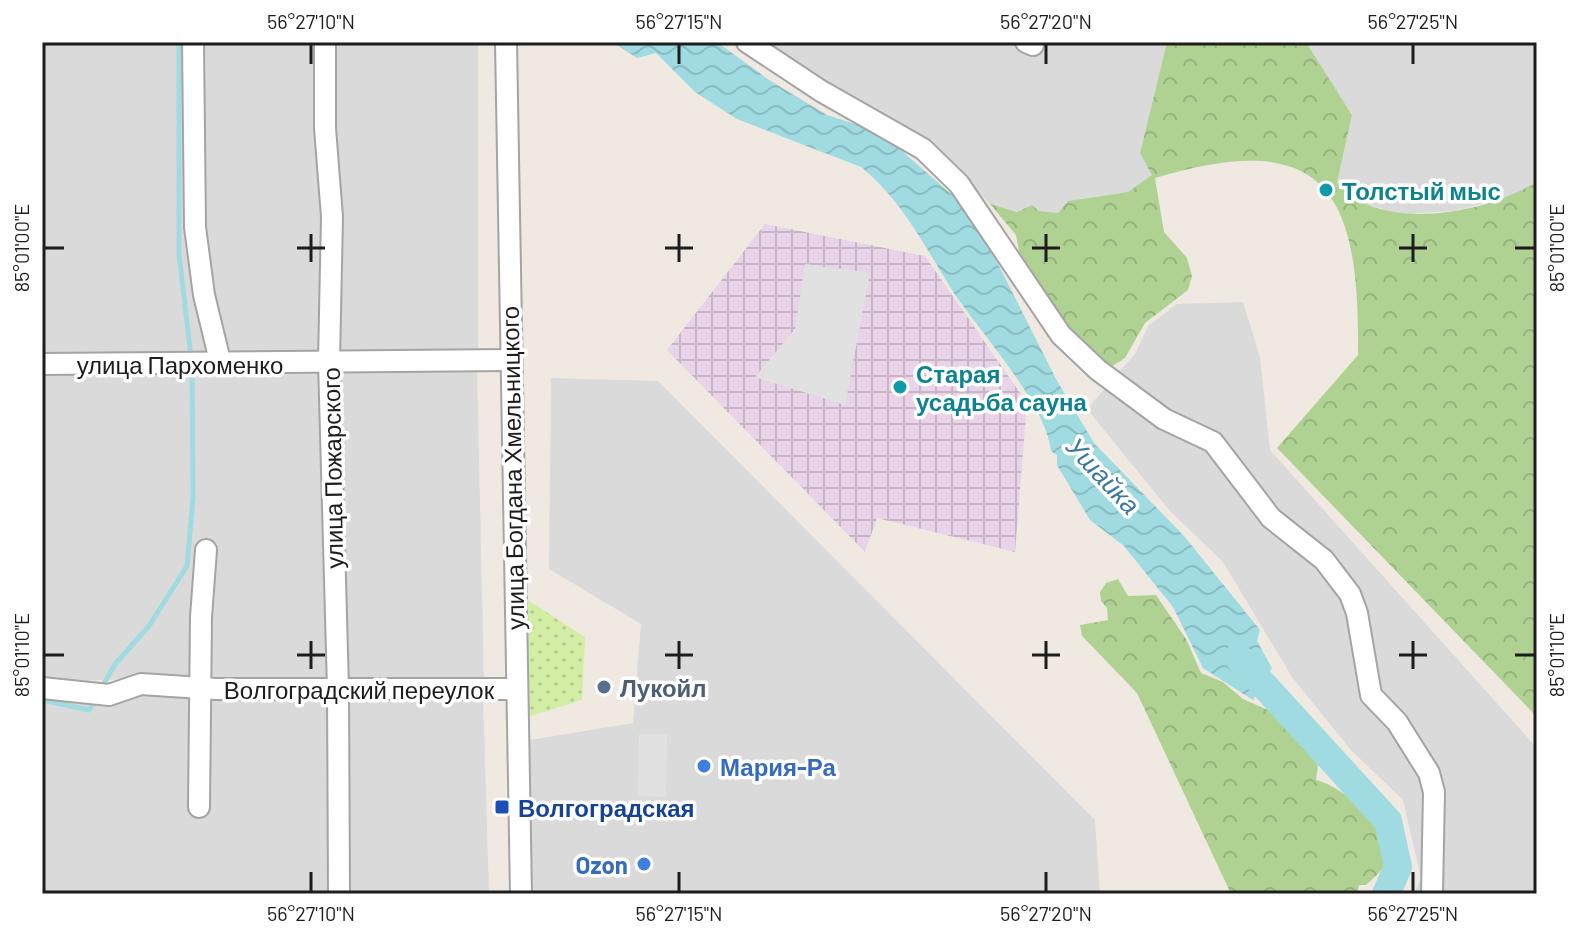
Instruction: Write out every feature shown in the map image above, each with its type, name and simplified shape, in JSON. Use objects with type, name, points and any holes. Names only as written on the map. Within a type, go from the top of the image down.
[{"type":"street","points":[[193,42],[195,227],[204,295],[221,365]]},
{"type":"street","name":"улица Пожарского","points":[[325,42],[325,128],[332,217],[329,361],[338,689],[339,894]]},
{"type":"street","name":"улица Богдана Хмельницкого","points":[[506,42],[521,894]]},
{"type":"street","points":[[747,42],[821,91],[923,149],[959,184],[1061,335],[1098,370],[1164,419],[1213,442],[1271,518],[1324,560],[1350,594],[1357,613],[1371,695],[1397,722],[1429,773],[1434,792],[1432,894]]},
{"type":"street","name":"улица Пархоменко","points":[[42,364],[221,365],[510,360]]},
{"type":"street","points":[[199,807],[201,617],[206,550]]},
{"type":"street","name":"Волгоградский переулок","points":[[42,688],[109,695],[141,684],[515,689]]},
{"type":"shaded area","points":[[42,42],[189,42],[215,357],[42,359]]},
{"type":"shaded area","points":[[197,42],[321,42],[328,216],[324,355],[234,359],[221,350],[208,294]]},
{"type":"shaded area","points":[[329,42],[478,42],[478,356],[336,355]]},
{"type":"shaded area","points":[[754,42],[1167,42],[1140,153],[1153,175],[1128,192],[1068,201],[1058,213],[1039,211],[1032,205],[1017,212],[990,204],[968,182]]},
{"type":"shaded area","points":[[1306,42],[1537,42],[1537,182],[1514,196],[1453,211],[1400,214],[1365,204],[1337,183],[1352,115]]},
{"type":"shaded area","points":[[765,224],[925,256],[1027,403],[1015,552],[877,518],[865,552],[667,350]]},
{"type":"shaded area","points":[[805,264],[870,273],[845,405],[755,377],[795,329]]},
{"type":"shaded area","points":[[1243,302],[1260,357],[1270,450],[1537,748],[1537,894],[1414,894],[1421,878],[1403,800],[1350,749],[1292,677],[1223,562],[1170,511],[1087,409],[1135,354],[1148,326],[1177,304]]},
{"type":"shaded area","points":[[335,368],[477,368],[484,684],[343,682]]},
{"type":"shaded area","points":[[322,369],[331,683],[154,678],[76,681],[42,676],[42,371]]},
{"type":"shaded area","points":[[551,378],[658,381],[1095,820],[1100,894],[529,894],[524,741],[633,723],[641,624],[549,569]]},
{"type":"shaded area","points":[[140,688],[483,695],[489,894],[42,894],[42,692]]},
{"type":"shaded area","points":[[639,734],[667,734],[666,797],[638,796]]},
{"type":"green space","points":[[1167,42],[1306,42],[1352,115],[1337,183],[1368,205],[1410,214],[1455,211],[1499,200],[1537,182],[1537,717],[1277,448],[1358,355],[1357,299],[1351,252],[1340,215],[1322,187],[1296,169],[1260,161],[1213,164],[1155,178],[1164,232],[1187,258],[1192,276],[1188,290],[1145,323],[1125,358],[1111,367],[1069,329],[1020,257],[1016,235],[990,204],[1017,212],[1032,205],[1039,211],[1058,213],[1068,201],[1128,192],[1152,175],[1140,153]]},
{"type":"green space","points":[[1118,579],[1128,596],[1156,595],[1186,639],[1201,673],[1223,682],[1243,699],[1275,713],[1312,755],[1318,766],[1316,780],[1352,800],[1375,823],[1388,848],[1387,860],[1369,883],[1359,885],[1357,894],[1231,894],[1137,693],[1082,636],[1080,625],[1108,620],[1100,592],[1106,583]]},
{"type":"green space","points":[[523,597],[585,637],[582,700],[525,718]]},
{"type":"water","points":[[613,42],[717,42],[769,80],[827,115],[864,127],[893,143],[959,201],[983,234],[1056,379],[1094,443],[1184,536],[1260,630],[1257,641],[1272,668],[1253,700],[1203,668],[1173,607],[1124,546],[1090,520],[1057,465],[1057,455],[1051,451],[1046,432],[1025,390],[952,290],[901,209],[876,180],[861,167],[737,119],[695,92],[656,53],[637,58]]},
{"type":"waterway","points":[[179,42],[179,254],[191,357]]},
{"type":"waterway","points":[[102,687],[116,663],[149,626],[187,566],[193,498],[192,367]]},
{"type":"waterway","name":"Ушайка","points":[[1238,657],[1388,821],[1398,867],[1386,894]]},
{"type":"waterway","points":[[42,700],[89,710],[95,701]]},
{"type":"place","name":"Толстый мыс","points":[[1326,190]]},
{"type":"place","name":"Старая усадьба сауна","points":[[900,387]]},
{"type":"place","name":"Лукойл","points":[[604,687]]},
{"type":"place","name":"Мария-Ра","points":[[704,766]]},
{"type":"place","name":"Волгоградская","points":[[502,807]]},
{"type":"place","name":"Ozon","points":[[644,864]]}]
